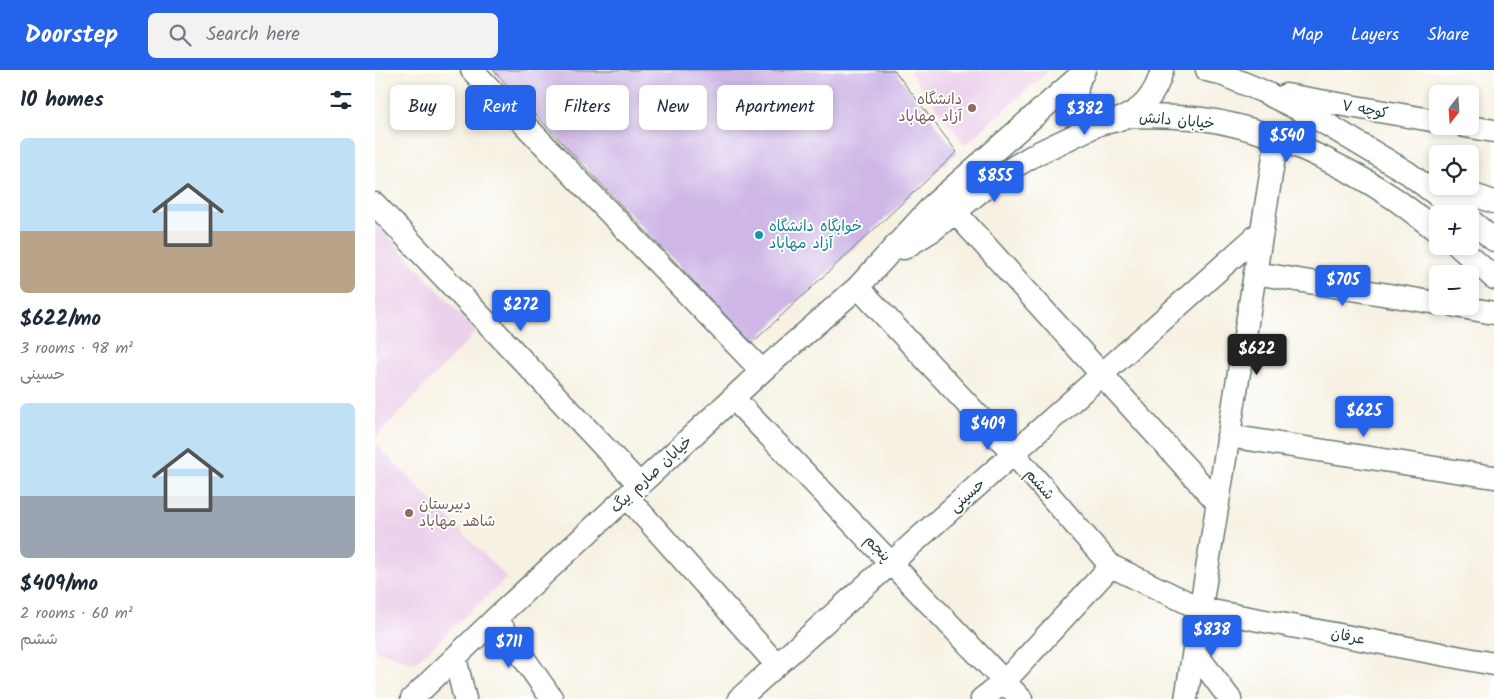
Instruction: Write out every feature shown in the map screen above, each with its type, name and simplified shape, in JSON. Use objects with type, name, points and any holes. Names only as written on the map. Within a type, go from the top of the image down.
[{"type":"street","points":[[472,70],[762,371]]},
{"type":"street","points":[[879,263],[933,230],[999,176],[1028,158],[1101,123],[1129,116],[1151,96],[1162,70]]},
{"type":"street","points":[[1083,71],[1077,88],[1077,101],[1081,111],[1089,118],[1101,123]]},
{"type":"street","name":"خیابان صارم بیگ","points":[[404,699],[418,692],[762,371],[858,287],[933,206],[1083,71]]},
{"type":"street","points":[[1214,71],[1262,91],[1318,119],[1408,173],[1450,205]]},
{"type":"street","name":"کوچه ۷","points":[[1262,91],[1429,120]]},
{"type":"street","name":"خیابان دانش","points":[[1129,116],[1203,119],[1277,138],[1334,163],[1394,198],[1429,225]]},
{"type":"street","points":[[1479,128],[1494,131]]},
{"type":"street","points":[[1186,699],[1277,138]]},
{"type":"street","points":[[1408,173],[1429,180]]},
{"type":"street","points":[[1473,195],[1494,202]]},
{"type":"street","points":[[375,204],[633,491],[777,665]]},
{"type":"street","points":[[955,212],[1217,503]]},
{"type":"street","points":[[1479,228],[1494,240]]},
{"type":"street","name":"حسینی","points":[[739,699],[1262,231]]},
{"type":"street","points":[[1469,255],[1494,278]]},
{"type":"street","points":[[1255,273],[1429,302]]},
{"type":"street","name":"ششم","points":[[858,287],[1013,454],[1111,566],[1201,609]]},
{"type":"street","points":[[1479,310],[1494,313]]},
{"type":"street","name":"پنجم","points":[[733,398],[1021,699]]},
{"type":"street","points":[[1228,436],[1494,477]]},
{"type":"street","points":[[982,699],[1004,682],[1111,566]]},
{"type":"street","name":"عرفان","points":[[1201,609],[1494,664]]},
{"type":"street","points":[[496,618],[552,699]]},
{"type":"street","points":[[1194,651],[1229,699]]},
{"type":"street","points":[[455,658],[465,699]]},
{"type":"shaded area","name":"دانشگاه آزاد مهاباد","points":[[908,70],[1049,70],[965,145]]},
{"type":"shaded area","points":[[375,221],[476,332],[375,438]]},
{"type":"shaded area","name":"دبیرستان شاهد مهاباد","points":[[377,445],[507,578],[414,663],[375,650],[375,448]]},
{"type":"building","name":"خوابگاه دانشگاه آزاد مهاباد","points":[[493,70],[894,70],[957,152],[752,343],[550,130],[629,130],[629,85],[546,85],[546,126],[536,115],[536,85],[507,85]]},
{"type":"place","name":"دانشگاه آزاد مهاباد","points":[[972,108]]},
{"type":"place","name":"خوابگاه دانشگاه آزاد مهاباد","points":[[759,235]]},
{"type":"place","name":"دبیرستان شاهد مهاباد","points":[[409,513]]}]
